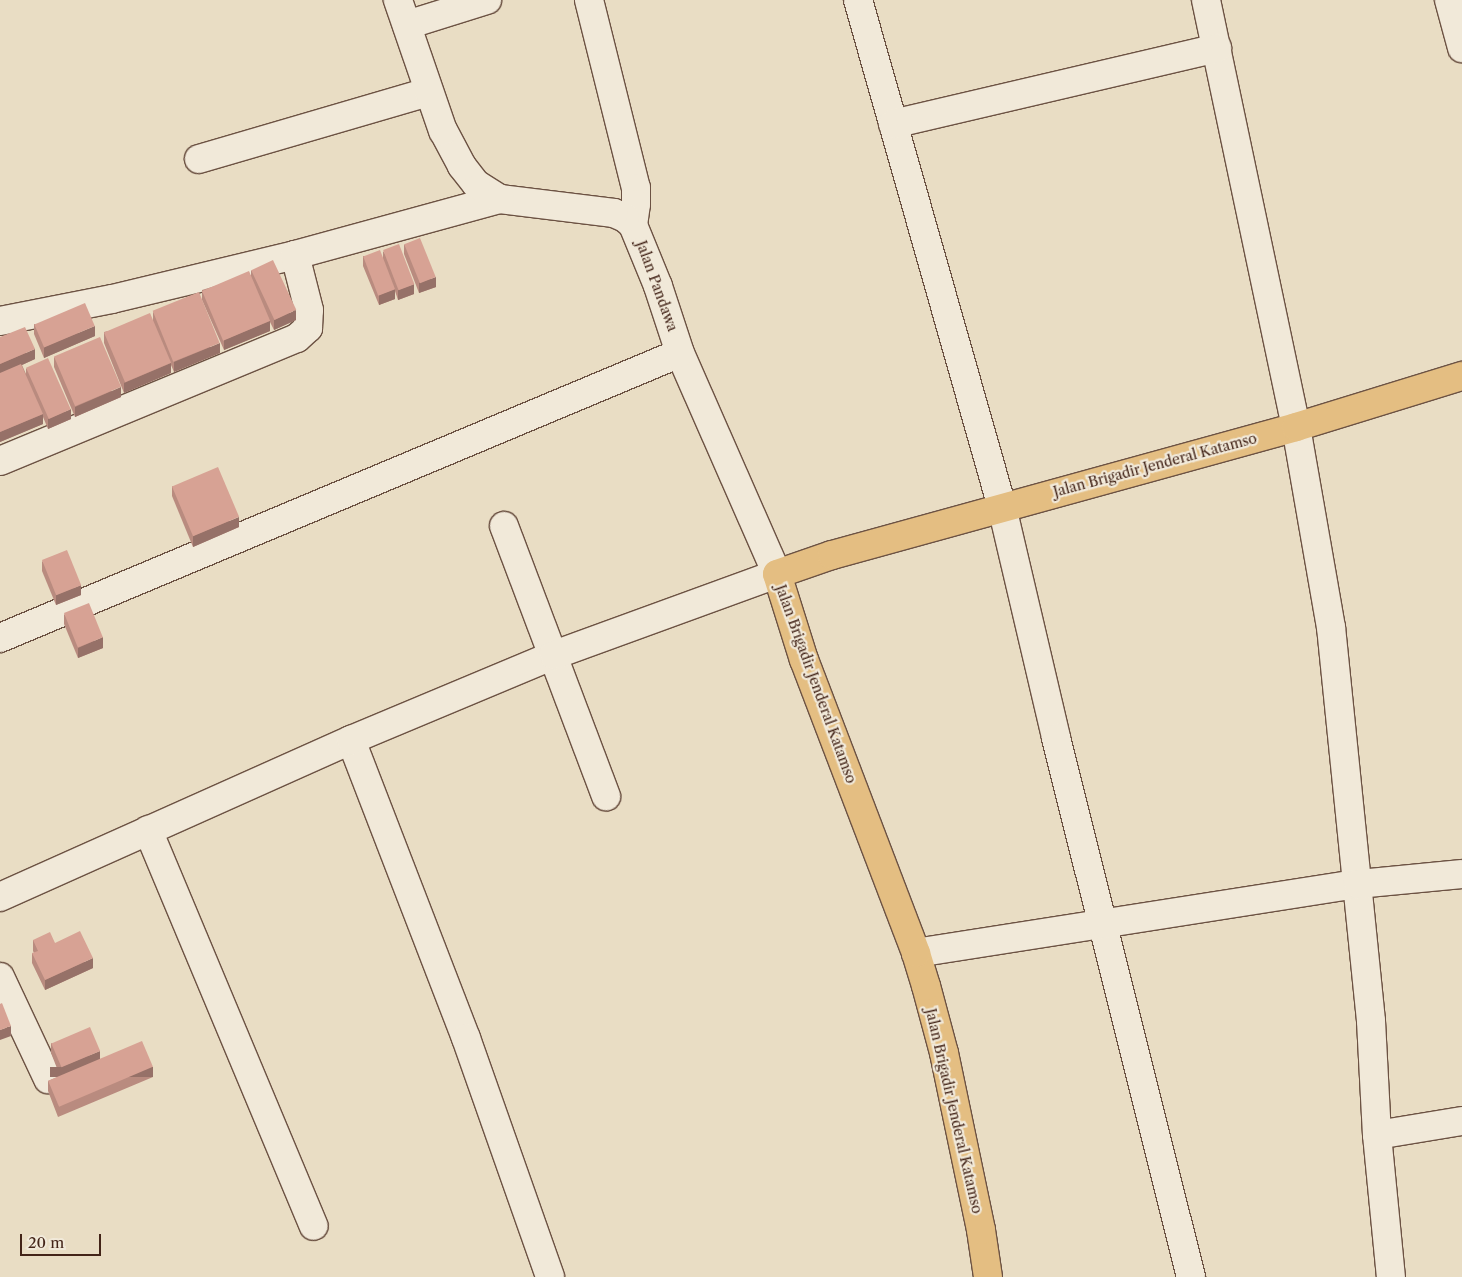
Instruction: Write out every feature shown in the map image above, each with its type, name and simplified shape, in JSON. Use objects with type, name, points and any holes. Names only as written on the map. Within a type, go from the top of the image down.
[{"type":"main road","name":"Jalan Brigadir Jenderal Katamso","points":[[988,1277],[981,1230],[944,1053],[916,953],[804,660],[777,574],[832,555],[1296,427],[1462,376]]},
{"type":"street","name":"Jalan Pandawa","points":[[398,0],[428,92],[443,131],[462,166],[476,184],[500,199],[614,213],[633,225],[658,286],[680,353],[777,574]]},
{"type":"street","points":[[407,25],[487,0]]},
{"type":"street","points":[[589,0],[636,188],[633,225]]},
{"type":"street","points":[[858,0],[1002,507],[1056,738],[1191,1277]]},
{"type":"street","points":[[1206,0],[1296,427],[1331,628],[1372,1021],[1378,1135],[1391,1277]]},
{"type":"street","points":[[1449,0],[1462,48]]},
{"type":"street","points":[[893,124],[1217,48]]},
{"type":"street","points":[[199,159],[428,92]]},
{"type":"street","points":[[0,320],[112,299],[295,255],[500,199]]},
{"type":"street","points":[[0,461],[297,338],[308,328],[309,310],[295,255]]},
{"type":"street","points":[[0,638],[680,353]]},
{"type":"street","points":[[504,526],[606,796]]},
{"type":"street","points":[[0,897],[350,740],[554,655],[777,574]]},
{"type":"street","points":[[350,740],[466,1038],[550,1277]]},
{"type":"street","points":[[148,830],[314,1226]]},
{"type":"street","points":[[916,953],[1358,884],[1462,874]]},
{"type":"street","points":[[0,977],[48,1078]]},
{"type":"street","points":[[1378,1135],[1462,1121]]},
{"type":"building","points":[[420,238],[436,277],[420,283],[404,244]]},
{"type":"building","points":[[399,244],[414,284],[399,290],[383,250]]},
{"type":"building","points":[[380,250],[395,289],[378,296],[363,256]]},
{"type":"building","points":[[273,260],[296,310],[274,320],[251,270]]},
{"type":"building","points":[[249,271],[270,321],[223,341],[202,291]]},
{"type":"building","points":[[199,292],[220,343],[173,362],[153,311]]},
{"type":"building","points":[[85,303],[95,326],[44,348],[34,324]]},
{"type":"building","points":[[150,313],[171,363],[125,382],[104,333]]},
{"type":"building","points":[[25,327],[35,349],[0,364],[0,337]]},
{"type":"building","points":[[100,337],[121,387],[75,406],[54,357]]},
{"type":"building","points":[[48,358],[71,409],[49,419],[26,368]]},
{"type":"building","points":[[21,364],[43,414],[0,432],[0,373]]},
{"type":"building","points":[[218,467],[239,517],[193,536],[172,487]]},
{"type":"building","points":[[67,550],[81,585],[56,595],[42,560]]},
{"type":"building","points":[[89,603],[103,637],[78,647],[64,613]]},
{"type":"building","points":[[80,931],[93,958],[45,980],[32,953],[38,951],[33,940],[50,932],[55,943]]},
{"type":"building","points":[[2,1003],[11,1026],[0,1030],[0,1004]]},
{"type":"building","points":[[90,1027],[100,1051],[61,1067],[51,1043]]},
{"type":"building","points":[[142,1041],[153,1067],[59,1107],[48,1081]]}]
